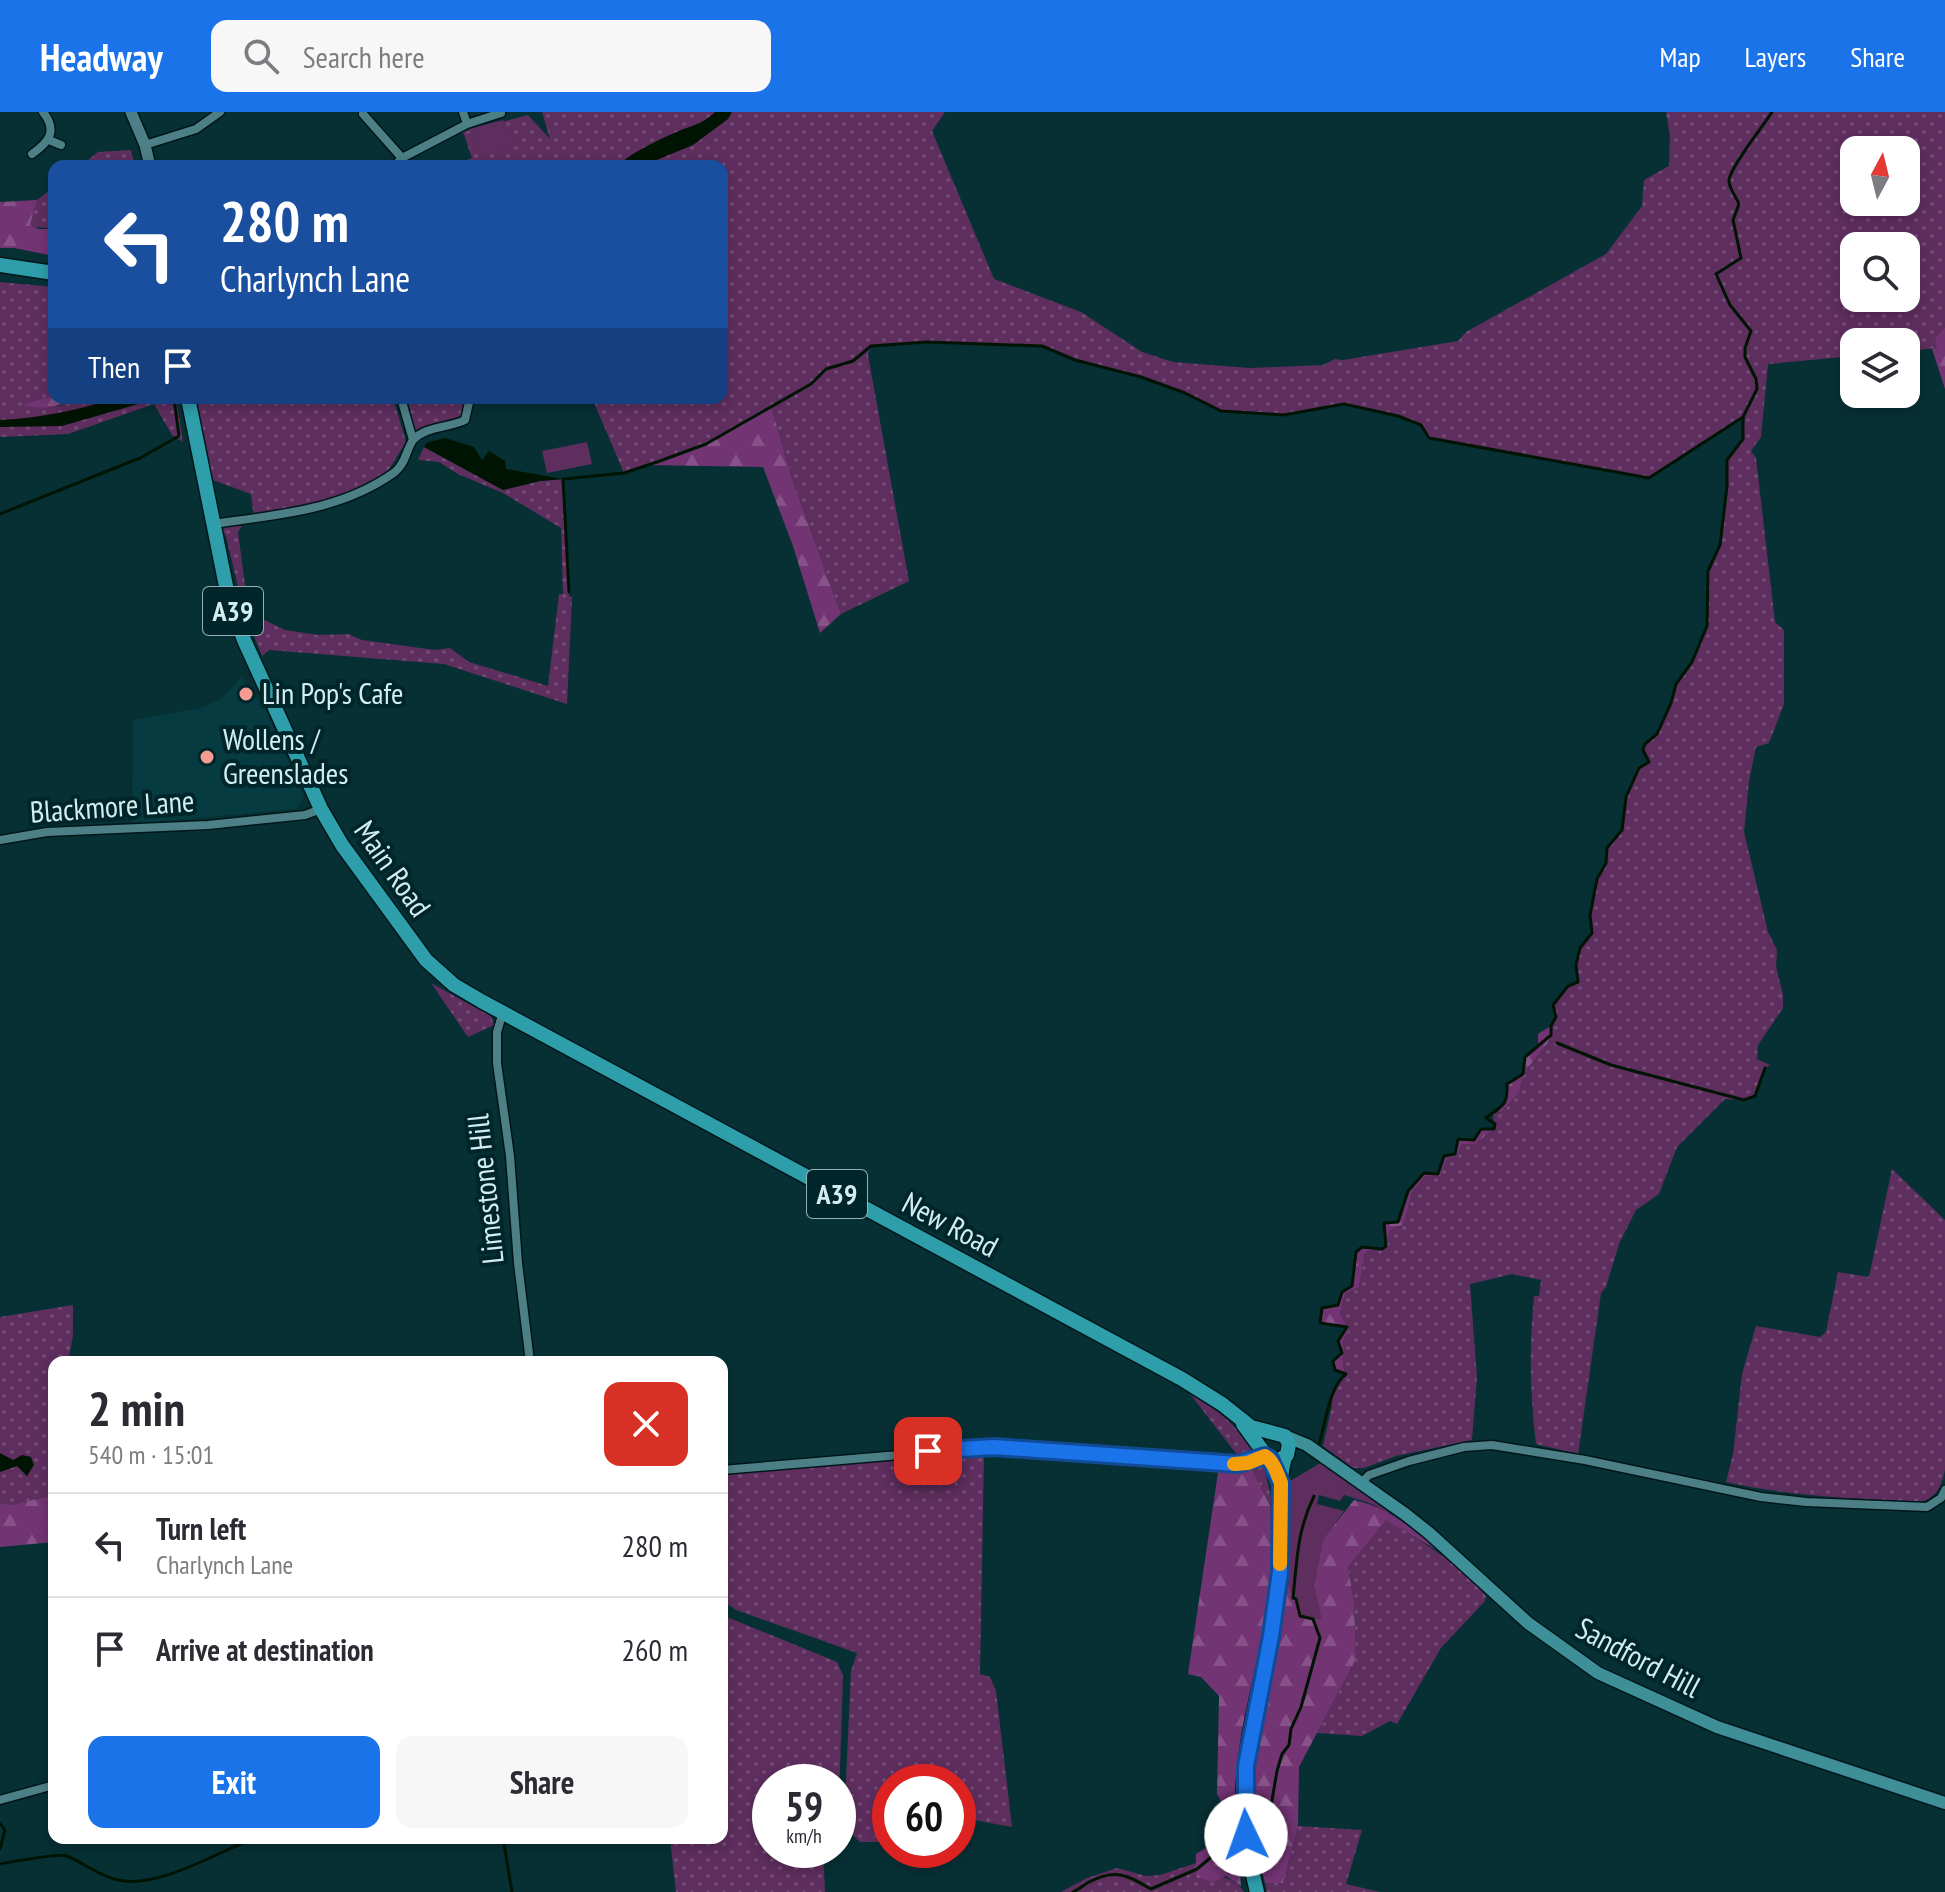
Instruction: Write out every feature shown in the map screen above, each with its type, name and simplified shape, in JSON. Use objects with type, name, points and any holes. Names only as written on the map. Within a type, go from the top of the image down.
[{"type":"main road","points":[[0,265],[48,272]]},
{"type":"main road","name":"Main Road","points":[[189,404],[228,596],[244,640],[321,809],[342,845],[426,960],[454,985],[503,1012]]},
{"type":"main road","name":"New Road","points":[[503,1012],[1182,1379],[1222,1404],[1274,1455]]},
{"type":"main road","name":"New Road","points":[[1241,1421],[1262,1432],[1279,1434]]},
{"type":"main road","points":[[1257,1892],[1246,1835],[1244,1781],[1250,1733],[1278,1589],[1281,1483],[1274,1455],[1264,1438],[1279,1434],[1289,1444],[1274,1455]]},
{"type":"main road","name":"Sandford Hill","points":[[1279,1434],[1314,1450],[1429,1533],[1528,1623],[1598,1673],[1717,1727],[1945,1803]]},
{"type":"main road","points":[[1274,1455],[1314,1450]]},
{"type":"street","points":[[32,154],[49,140],[52,126],[43,112]]},
{"type":"street","points":[[131,112],[149,160]]},
{"type":"street","points":[[463,112],[467,124]]},
{"type":"street","points":[[363,114],[402,158],[467,124],[501,113]]},
{"type":"street","points":[[145,145],[196,129],[215,114]]},
{"type":"street","points":[[49,140],[61,145]]},
{"type":"street","points":[[212,525],[277,517],[320,507],[359,493],[397,470],[407,458],[413,440],[403,404]]},
{"type":"street","points":[[413,440],[426,432],[465,420],[469,404]]},
{"type":"street","name":"Blackmore Lane","points":[[0,840],[47,832],[208,825],[305,815],[321,809]]},
{"type":"street","name":"Limestone Hill","points":[[503,1012],[497,1032],[497,1063],[510,1156],[529,1356]]},
{"type":"street","points":[[1361,1483],[1369,1475],[1409,1461],[1464,1447],[1492,1445],[1585,1460],[1761,1497],[1806,1502],[1927,1507],[1941,1498],[1945,1490]]},
{"type":"street","points":[[728,1469],[994,1447],[1238,1464],[1274,1455]]},
{"type":"street","points":[[0,1800],[48,1787]]},
{"type":"shaded area","points":[[542,112],[945,112],[932,131],[994,279],[1081,312],[1142,352],[1173,362],[1250,368],[1323,365],[1335,359],[1458,341],[1466,332],[1606,254],[1642,206],[1644,180],[1669,166],[1670,136],[1666,112],[1945,112],[1945,327],[1935,337],[1938,348],[1920,350],[1920,328],[1840,328],[1840,357],[1768,364],[1761,437],[1751,451],[1756,458],[1775,622],[1784,630],[1784,704],[1769,743],[1756,747],[1744,832],[1768,932],[1777,950],[1776,966],[1783,1008],[1758,1045],[1757,1059],[1770,1065],[1765,1068],[1755,1096],[1744,1100],[1725,1099],[1677,1147],[1659,1194],[1636,1210],[1619,1244],[1606,1287],[1601,1293],[1578,1454],[1536,1444],[1531,1388],[1531,1334],[1534,1296],[1539,1296],[1541,1280],[1512,1274],[1470,1284],[1477,1377],[1472,1440],[1396,1456],[1364,1468],[1353,1468],[1323,1446],[1332,1406],[1331,1394],[1346,1373],[1343,1341],[1349,1331],[1340,1313],[1345,1294],[1359,1287],[1365,1252],[1383,1247],[1390,1230],[1404,1224],[1412,1192],[1426,1176],[1440,1176],[1447,1159],[1457,1156],[1462,1144],[1475,1144],[1494,1129],[1493,1113],[1501,1112],[1519,1093],[1523,1074],[1547,1044],[1556,1017],[1553,1005],[1570,985],[1578,982],[1576,965],[1580,948],[1592,933],[1590,915],[1597,879],[1606,863],[1607,848],[1622,830],[1626,797],[1639,768],[1649,762],[1643,750],[1645,744],[1657,734],[1676,684],[1692,662],[1707,625],[1708,571],[1720,545],[1727,460],[1743,439],[1745,413],[1649,478],[1429,438],[1421,425],[1398,416],[1344,404],[1284,415],[1221,411],[1185,393],[1141,377],[1075,360],[1042,346],[927,342],[871,346],[868,355],[909,581],[841,614],[792,479],[771,406],[706,444],[624,473],[595,404],[728,404],[728,160],[467,160],[472,158],[463,132],[528,115],[550,139]]},
{"type":"shaded area","points":[[715,112],[732,112],[728,119],[693,145],[657,160],[624,160],[639,150],[703,121]]},
{"type":"shaded area","points":[[503,120],[518,146],[479,157],[469,129]]},
{"type":"shaded area","points":[[131,150],[134,160],[88,160],[98,152]]},
{"type":"shaded area","points":[[48,192],[48,228],[29,226],[37,200]]},
{"type":"shaded area","points":[[0,282],[48,286],[48,397],[24,405],[154,404],[68,434],[0,437]]},
{"type":"shaded area","points":[[138,404],[62,426],[0,427],[0,420],[88,406]]},
{"type":"shaded area","points":[[154,404],[177,404],[183,442],[172,435]]},
{"type":"shaded area","points":[[196,404],[395,404],[406,442],[383,479],[361,495],[254,519],[251,494],[210,479]]},
{"type":"shaded area","points":[[406,404],[465,404],[456,420],[413,431]]},
{"type":"shaded area","points":[[445,438],[474,447],[482,460],[489,451],[505,461],[506,469],[563,479],[503,490],[424,447],[426,443]]},
{"type":"shaded area","points":[[587,442],[592,464],[547,473],[542,451]]},
{"type":"shaded area","points":[[424,447],[503,490],[563,479],[569,596],[572,597],[567,704],[444,664],[269,650],[262,656],[243,608],[226,536],[222,531],[227,525],[242,526],[238,532],[247,600],[256,616],[285,630],[318,635],[348,634],[362,640],[435,650],[450,648],[469,662],[548,686],[559,594],[563,594],[561,528],[503,493],[458,474],[439,462],[418,460]]},
{"type":"shaded area","points":[[242,677],[252,697],[258,697],[265,709],[304,797],[300,804],[296,809],[132,824],[133,720],[201,708],[221,699]]},
{"type":"shaded area","points":[[431,983],[491,1016],[494,1025],[468,1037]]},
{"type":"shaded area","points":[[1892,1169],[1945,1220],[1945,1470],[1939,1488],[1926,1500],[1912,1502],[1807,1495],[1726,1482],[1733,1454],[1742,1374],[1756,1326],[1820,1337],[1826,1332],[1838,1272],[1869,1277]]},
{"type":"shaded area","points":[[73,1305],[69,1356],[48,1356],[48,1496],[11,1505],[0,1503],[0,1317]]},
{"type":"shaded area","points":[[1191,1395],[1228,1420],[1255,1454],[1238,1456]]},
{"type":"shaded area","points":[[984,1452],[980,1674],[990,1677],[996,1691],[1012,1827],[976,1820],[976,1764],[872,1764],[872,1842],[860,1842],[856,1838],[856,1764],[847,1764],[851,1671],[857,1653],[736,1610],[728,1604],[728,1474]]},
{"type":"shaded area","points":[[0,1453],[13,1460],[22,1455],[31,1457],[34,1465],[27,1476],[17,1466],[0,1472]]},
{"type":"shaded area","points":[[1322,1462],[1373,1496],[1391,1514],[1344,1495],[1340,1501],[1319,1495],[1317,1504],[1344,1511],[1323,1540],[1314,1584],[1322,1620],[1300,1616],[1289,1585],[1286,1556],[1290,1481]]},
{"type":"shaded area","points":[[1264,1466],[1275,1516],[1252,1469]]},
{"type":"shaded area","points":[[1386,1519],[1452,1563],[1486,1596],[1485,1601],[1441,1648],[1397,1724],[1390,1721],[1362,1736],[1317,1733],[1356,1659],[1354,1602],[1348,1567]]},
{"type":"shaded area","points":[[728,1617],[837,1662],[843,1675],[840,1764],[752,1764],[752,1868],[824,1868],[825,1892],[676,1892],[671,1844],[728,1844]]},
{"type":"shaded area","points":[[1298,1826],[1362,1830],[1346,1884],[1380,1892],[1267,1892],[1265,1883],[1283,1883]]},
{"type":"shaded area","points":[[1196,1863],[1197,1877],[1229,1879],[1244,1892],[1061,1892],[1087,1878],[1117,1868],[1146,1876],[1160,1875]]},
{"type":"green space","points":[[37,200],[30,225],[48,229],[48,255],[0,248],[0,202]]},
{"type":"green space","points":[[1945,327],[1945,389],[1932,349],[1937,348],[1935,337]]},
{"type":"green space","points":[[48,397],[48,404],[62,404],[49,407],[22,405]]},
{"type":"green space","points":[[771,406],[792,479],[841,614],[820,633],[793,546],[763,467],[648,465],[706,444]]},
{"type":"green space","points":[[1551,1026],[1547,1044],[1523,1074],[1525,1057],[1538,1047],[1538,1034]]},
{"type":"green space","points":[[1523,1074],[1519,1093],[1498,1112],[1507,1099],[1507,1084]]},
{"type":"green space","points":[[1481,1129],[1494,1129],[1475,1144],[1462,1144],[1457,1156],[1447,1159],[1440,1176],[1426,1176],[1412,1192],[1404,1224],[1390,1230],[1386,1246],[1384,1223],[1398,1222],[1408,1191],[1424,1173],[1438,1174],[1444,1156],[1455,1154],[1458,1139],[1474,1140]]},
{"type":"green space","points":[[1362,1247],[1382,1249],[1365,1252],[1359,1287],[1345,1294],[1340,1313],[1349,1331],[1343,1341],[1346,1374],[1335,1370],[1333,1361],[1341,1353],[1338,1341],[1346,1328],[1320,1323],[1322,1308],[1338,1305],[1342,1292],[1352,1286],[1356,1252]]},
{"type":"green space","points":[[1219,1466],[1252,1469],[1275,1516],[1268,1617],[1242,1737],[1236,1790],[1238,1808],[1228,1814],[1217,1794],[1219,1696],[1201,1677],[1188,1674]]},
{"type":"green space","points":[[48,1496],[48,1543],[0,1547],[0,1503],[11,1505]]},
{"type":"green space","points":[[1354,1500],[1388,1513],[1437,1550],[1386,1520],[1348,1567],[1354,1602],[1356,1659],[1299,1767],[1298,1826],[1283,1883],[1265,1883],[1254,1839],[1250,1793],[1288,1583],[1299,1608],[1314,1584],[1323,1539]]},
{"type":"green space","points":[[1236,1830],[1241,1886],[1226,1876],[1212,1882],[1196,1877],[1196,1854]]},
{"type":"waterway","points":[[569,592],[563,479],[624,473],[706,444],[811,384],[826,369],[853,361],[871,346],[927,342],[1042,346],[1075,360],[1141,377],[1185,393],[1221,411],[1284,415],[1344,404],[1398,416],[1421,425],[1429,438],[1649,478],[1743,417],[1757,389],[1756,379],[1745,357],[1751,331],[1730,305],[1716,274],[1741,258],[1733,220],[1739,204],[1730,187],[1730,175],[1772,112]]},
{"type":"waterway","points":[[0,514],[140,458],[179,436],[175,404]]},
{"type":"waterway","points":[[1319,1444],[1332,1396],[1346,1374],[1335,1370],[1333,1361],[1342,1353],[1338,1341],[1347,1327],[1320,1323],[1322,1308],[1338,1305],[1342,1292],[1352,1286],[1356,1252],[1362,1247],[1382,1249],[1386,1246],[1384,1223],[1398,1222],[1408,1191],[1424,1173],[1438,1174],[1444,1156],[1455,1154],[1458,1139],[1474,1140],[1481,1129],[1494,1129],[1495,1124],[1486,1118],[1505,1102],[1507,1084],[1523,1074],[1525,1057],[1551,1035],[1551,1026],[1556,1017],[1553,1005],[1568,986],[1578,982],[1576,965],[1580,948],[1592,933],[1590,915],[1597,879],[1606,863],[1607,848],[1622,830],[1626,797],[1639,768],[1649,762],[1643,750],[1645,744],[1657,734],[1676,684],[1692,662],[1707,626],[1708,571],[1720,545],[1727,460],[1743,439],[1743,417]]},
{"type":"waterway","points":[[1557,1043],[1611,1065],[1744,1100],[1755,1096],[1765,1068]]},
{"type":"waterway","points":[[1254,1819],[1271,1806],[1277,1771],[1282,1754],[1289,1745],[1291,1729],[1301,1707],[1320,1638],[1313,1619],[1300,1616],[1296,1599],[1293,1598],[1301,1534],[1314,1496]]},
{"type":"waterway","points":[[0,1823],[5,1830],[0,1849]]},
{"type":"waterway","points":[[1073,1892],[1098,1878],[1114,1874],[1128,1877],[1151,1889],[1197,1869],[1233,1839]]},
{"type":"waterway","points":[[0,1864],[63,1855],[111,1878],[133,1881],[168,1875],[240,1844]]},
{"type":"waterway","points":[[504,1844],[512,1892]]},
{"type":"slow traffic","points":[[1234,1464],[1248,1463],[1265,1456],[1270,1459],[1277,1474],[1281,1483],[1280,1564]]},
{"type":"place","name":"Lin Pop's Cafe","points":[[246,694]]},
{"type":"place","name":"Wollens / Greenslades","points":[[207,757]]},
{"type":"route","points":[[928,1451],[1018,1448],[1238,1464],[1265,1456],[1270,1459],[1281,1483],[1280,1572],[1271,1636],[1250,1733],[1244,1781],[1246,1835]]}]
